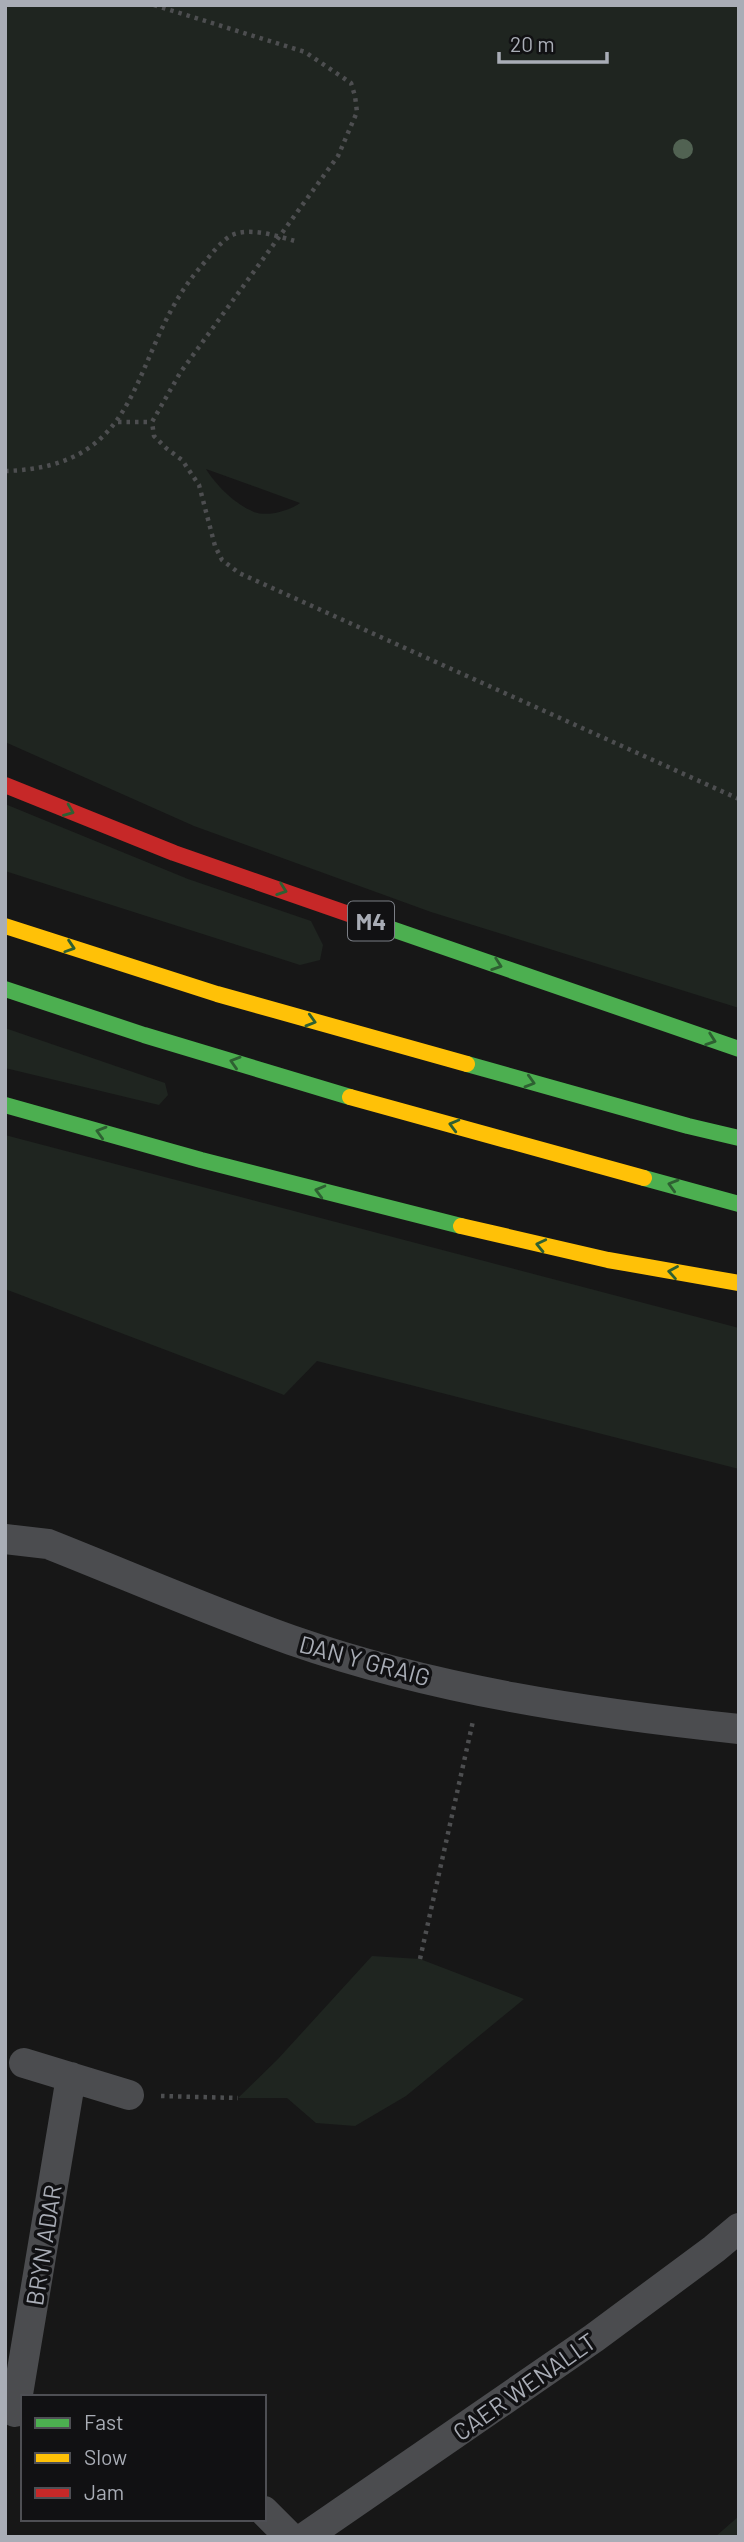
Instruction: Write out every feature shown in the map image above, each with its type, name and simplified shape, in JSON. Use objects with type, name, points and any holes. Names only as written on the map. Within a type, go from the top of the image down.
[{"type":"highway","name":"M4","points":[[5,785],[174,853],[739,1049]]},
{"type":"highway","points":[[5,926],[217,994],[739,1138]]},
{"type":"highway","points":[[5,989],[144,1035],[343,1095],[739,1204]]},
{"type":"highway","points":[[5,1105],[401,1212],[608,1260],[739,1283]]},
{"type":"street","name":"DAN Y GRAIG","points":[[5,1539],[48,1544],[292,1640],[401,1672],[481,1690],[674,1722],[739,1729]]},
{"type":"street","points":[[24,2063],[129,2095]]},
{"type":"street","name":"BRYN ADAR","points":[[14,2413],[71,2077]]},
{"type":"street","name":"CAER WENALLT","points":[[305,2537],[594,2337],[739,2228]]},
{"type":"street","points":[[266,2513],[290,2537]]},
{"type":"path","points":[[153,5],[305,52],[351,83],[357,112],[338,156],[180,373],[152,422],[154,436],[181,460],[199,485],[215,546],[222,560],[239,572],[739,799]]},
{"type":"path","points":[[5,471],[51,466],[77,457],[102,438],[117,422],[132,397],[166,318],[192,277],[214,251],[232,236],[250,232],[295,241]]},
{"type":"path","points":[[117,422],[152,422]]},
{"type":"path","points":[[420,1959],[481,1690]]},
{"type":"path","points":[[129,2095],[238,2098]]},
{"type":"shaded area","points":[[5,5],[739,5],[739,1008],[431,912],[194,826],[5,742]],"holes":[[[206,469],[300,503],[277,513],[257,513],[232,499]]]},
{"type":"shaded area","points":[[5,804],[188,879],[311,921],[323,945],[320,960],[300,965],[5,871]]},
{"type":"shaded area","points":[[5,1028],[165,1083],[168,1095],[159,1105],[5,1068]]},
{"type":"shaded area","points":[[5,1135],[739,1328],[739,1469],[317,1361],[284,1395],[5,1289]]},
{"type":"shaded area","points":[[372,1956],[420,1959],[524,1999],[406,2096],[355,2126],[316,2123],[287,2098],[238,2098],[278,2059]]},
{"type":"shaded area","points":[[739,2516],[739,2537],[715,2537]]},
{"type":"traffic: fast","points":[[386,927],[739,1049]]},
{"type":"traffic: fast","points":[[5,989],[144,1035],[350,1097]]},
{"type":"traffic: fast","points":[[467,1064],[739,1138]]},
{"type":"traffic: fast","points":[[5,1105],[201,1160],[461,1226]]},
{"type":"traffic: fast","points":[[644,1178],[739,1204]]},
{"type":"traffic: slow","points":[[5,926],[217,994],[467,1064]]},
{"type":"traffic: slow","points":[[350,1097],[644,1178]]},
{"type":"traffic: slow","points":[[461,1226],[608,1260],[739,1283]]},
{"type":"traffic: jam","points":[[5,785],[174,853],[386,927]]}]
